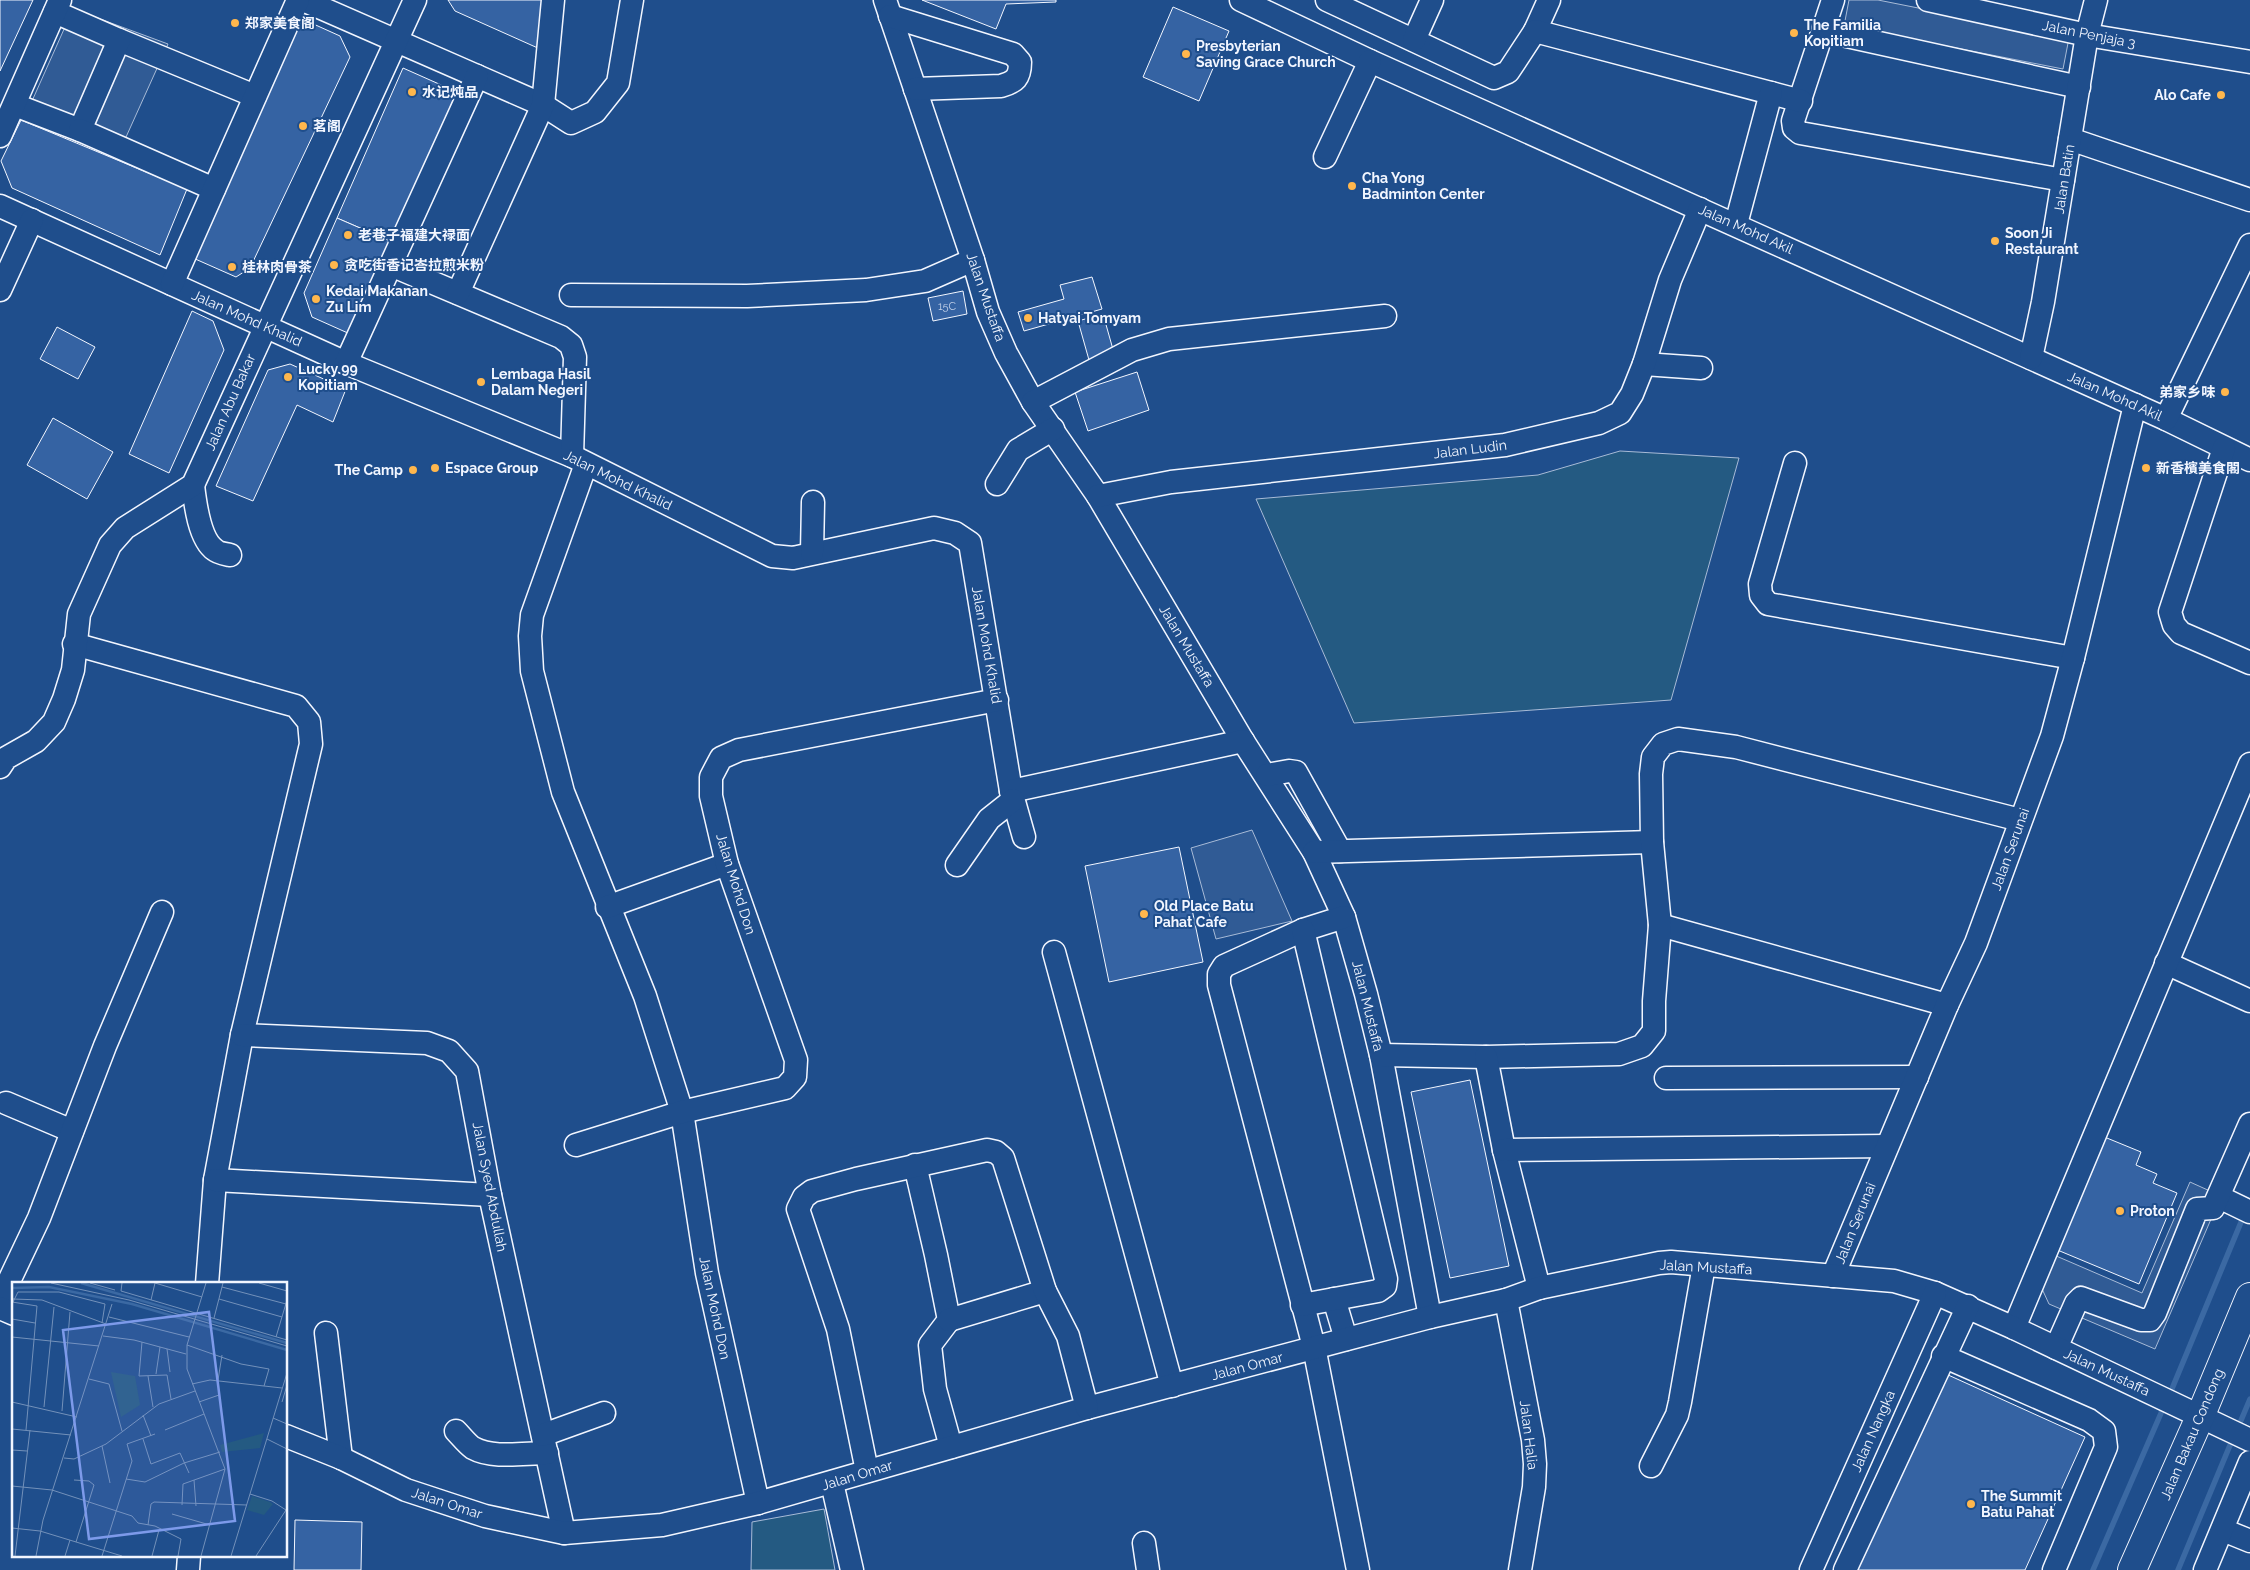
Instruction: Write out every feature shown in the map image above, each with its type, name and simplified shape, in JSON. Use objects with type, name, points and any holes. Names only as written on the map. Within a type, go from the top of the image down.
[{"type":"main road","name":"Jalan Bakau Condong","points":[[2132,1570],[2210,1422],[2250,1297]]},
{"type":"street","points":[[172,284],[298,0]]},
{"type":"street","points":[[303,0],[543,104],[571,123],[595,112],[618,84],[632,0]]},
{"type":"street","name":"Jalan Abu Bakar","points":[[193,485],[415,0]]},
{"type":"street","points":[[458,294],[543,104],[553,0]]},
{"type":"street","name":"Jalan Mohd Akil","points":[[1241,0],[1370,61],[2166,419],[2250,460]]},
{"type":"street","points":[[1308,31],[1327,0],[1494,78],[1508,72],[1535,31],[1549,0]]},
{"type":"street","points":[[1414,40],[1432,0]]},
{"type":"street","points":[[1833,0],[1793,121],[1794,128],[1800,133],[2063,180]]},
{"type":"street","name":"Jalan Penjaja 3","points":[[1928,0],[2087,36],[2250,62]]},
{"type":"street","name":"Jalan Batin","points":[[2031,358],[2043,302],[2087,36],[2096,0]]},
{"type":"street","points":[[0,136],[58,6],[119,40],[255,96]]},
{"type":"street","points":[[887,8],[1013,54],[1020,62],[1019,76],[1012,83],[1006,85],[915,89]]},
{"type":"street","name":"Jalan Mustaffa","points":[[887,8],[973,260],[988,312],[1002,345],[1033,402],[1098,496],[1243,741],[1267,775],[1314,852],[1344,917],[1381,1055],[1430,1317],[1506,1300],[1539,1288],[1659,1263],[1704,1265],[1894,1282],[1934,1293],[1968,1306],[2247,1439]]},
{"type":"street","points":[[1535,31],[1801,101]]},
{"type":"street","points":[[1824,32],[2079,87]]},
{"type":"street","points":[[80,130],[119,40]]},
{"type":"street","points":[[1325,157],[1370,61]]},
{"type":"street","points":[[346,363],[477,76]]},
{"type":"street","points":[[1736,224],[1770,93]]},
{"type":"street","points":[[14,105],[80,130],[214,188]]},
{"type":"street","points":[[2070,139],[2250,200]]},
{"type":"street","name":"Jalan Mohd Khalid","points":[[0,206],[346,363],[579,460],[772,556],[793,558],[934,528],[955,533],[970,543],[1012,795],[1024,837]]},
{"type":"street","name":"Jalan Ludin","points":[[1098,496],[1171,482],[1496,446],[1533,440],[1599,423],[1620,413],[1632,394],[1644,364],[1670,280],[1700,209]]},
{"type":"street","points":[[0,290],[32,220]]},
{"type":"street","points":[[2166,419],[2250,245]]},
{"type":"street","points":[[571,296],[747,296],[866,290],[924,281],[973,260]]},
{"type":"street","name":"Jalan Mohd Don","points":[[390,265],[561,337],[571,346],[575,356],[579,460],[532,615],[530,636],[532,671],[562,792],[607,907],[645,996],[682,1112],[707,1273],[758,1503]]},
{"type":"street","points":[[1033,402],[1132,350],[1169,339],[1386,316]]},
{"type":"street","points":[[1644,364],[1700,368]]},
{"type":"street","name":"Jalan Serunai","points":[[1833,1276],[1947,1005],[1976,944],[2052,736],[2135,405]]},
{"type":"street","points":[[997,484],[1018,450],[1053,429]]},
{"type":"street","points":[[2224,448],[2170,612],[2174,625],[2181,633],[2250,664]]},
{"type":"street","points":[[1795,463],[1760,584],[1761,595],[1768,604],[2073,658]]},
{"type":"street","points":[[2,760],[36,741],[54,722],[64,700],[73,670],[74,644],[79,614],[93,579],[110,545],[125,528],[193,485],[195,505],[204,535],[215,550],[230,555]]},
{"type":"street","points":[[812,553],[813,502]]},
{"type":"street","points":[[74,644],[296,706],[309,722],[311,744],[242,1036],[214,1180],[207,1282]]},
{"type":"street","name":"Jalan Mohd Don","points":[[682,1112],[786,1088],[795,1077],[796,1060],[727,864],[711,796],[711,777],[721,758],[739,750],[997,700]]},
{"type":"street","points":[[1381,1055],[1486,1057],[1619,1054],[1642,1046],[1654,1031],[1654,1001],[1660,925],[1652,842],[1651,774],[1653,757],[1663,744],[1678,739],[1736,747],[2020,820]]},
{"type":"street","points":[[957,865],[989,819],[1012,795],[1243,741]]},
{"type":"street","points":[[2014,1328],[2250,764]]},
{"type":"street","points":[[1267,775],[1289,771],[1296,772],[1340,851]]},
{"type":"street","points":[[1314,852],[1652,842]]},
{"type":"street","points":[[607,907],[727,864]]},
{"type":"street","points":[[0,1300],[39,1218],[105,1046],[162,912]]},
{"type":"street","points":[[1344,917],[1303,930],[1224,966],[1219,974],[1219,985],[1314,1347],[1358,1570]]},
{"type":"street","points":[[1660,925],[1947,1005]]},
{"type":"street","points":[[1302,1305],[1378,1291],[1385,1286],[1386,1279],[1303,930]]},
{"type":"street","points":[[1054,952],[1172,1386]]},
{"type":"street","points":[[2166,964],[2250,1001]]},
{"type":"street","name":"Jalan Syed Abdullah","points":[[242,1036],[427,1043],[449,1051],[467,1071],[490,1195],[564,1533]]},
{"type":"street","points":[[1486,1057],[1504,1150],[1539,1288]]},
{"type":"street","points":[[1666,1078],[1917,1077]]},
{"type":"street","points":[[6,1103],[72,1131]]},
{"type":"street","points":[[576,1145],[682,1112]]},
{"type":"street","points":[[2056,1348],[2076,1303],[2081,1298],[2141,1320],[2150,1320],[2155,1313],[2197,1209],[2213,1208],[2224,1199],[2250,1124]]},
{"type":"street","points":[[1504,1150],[1887,1146]]},
{"type":"street","points":[[867,1471],[838,1329],[798,1209],[804,1197],[812,1191],[987,1150],[996,1152],[1003,1158],[1045,1291],[1068,1336],[1087,1408]]},
{"type":"street","points":[[915,1166],[949,1320]]},
{"type":"street","points":[[214,1180],[490,1195]]},
{"type":"street","points":[[2224,1199],[2250,1212]]},
{"type":"street","points":[[1651,1466],[1677,1415],[1704,1265]]},
{"type":"street","points":[[951,1447],[935,1389],[930,1345],[949,1320],[1045,1291]]},
{"type":"street","name":"Jalan Nangka","points":[[1811,1570],[1934,1293]]},
{"type":"street","points":[[1334,1299],[1346,1339]]},
{"type":"street","name":"Jalan Halia","points":[[1506,1300],[1533,1440],[1535,1464],[1534,1487],[1520,1570]]},
{"type":"street","points":[[1845,1570],[1943,1356],[1968,1306]]},
{"type":"street","points":[[0,1308],[12,1313]]},
{"type":"street","name":"Jalan Omar","points":[[288,1437],[341,1458],[406,1490],[486,1516],[564,1533],[662,1525],[758,1503],[832,1483],[867,1471],[1087,1408],[1430,1317]]},
{"type":"street","points":[[326,1333],[341,1458]]},
{"type":"street","points":[[1943,1356],[2089,1420],[2104,1431],[2106,1447],[2054,1570]]},
{"type":"street","points":[[456,1431],[473,1447],[498,1454],[545,1444],[604,1413]]},
{"type":"street","points":[[2205,1570],[2250,1462]]},
{"type":"street","points":[[832,1483],[852,1570]]},
{"type":"street","points":[[2223,1530],[2250,1541]]},
{"type":"street","points":[[1144,1543],[1148,1570]]},
{"type":"shaded area","points":[[1849,0],[1878,0],[2069,38],[2063,69],[1844,26]]},
{"type":"shaded area","points":[[73,9],[168,44],[117,157],[24,119]]},
{"type":"shaded area","points":[[1620,451],[1739,458],[1671,700],[1354,723],[1256,499],[1538,475]]},
{"type":"shaded area","points":[[1252,830],[1292,921],[1216,939],[1191,848]]},
{"type":"shaded area","points":[[2190,1182],[2221,1196],[2155,1349],[2049,1304],[2037,1278],[2047,1252],[2142,1293]]},
{"type":"shaded area","points":[[824,1509],[835,1570],[751,1570],[752,1522]]},
{"type":"building","points":[[0,0],[33,0],[0,71]]},
{"type":"building","points":[[448,0],[547,0],[540,49],[455,11]]},
{"type":"building","points":[[922,0],[1056,0],[1056,2],[1006,4],[996,29]]},
{"type":"building","name":"Presbyterian Saving Grace Church","points":[[1173,7],[1229,31],[1199,101],[1143,77]]},
{"type":"building","points":[[309,22],[340,36],[350,57],[250,268],[236,277],[193,258],[294,29]]},
{"type":"building","points":[[403,68],[457,92],[390,241],[337,218]]},
{"type":"building","points":[[21,120],[187,189],[160,255],[12,188],[1,161]]},
{"type":"building","points":[[337,218],[390,241],[350,334],[312,317],[304,293]]},
{"type":"building","points":[[1092,277],[1102,309],[1024,331],[1018,312],[1064,299],[1060,285]]},
{"type":"building","points":[[963,291],[967,314],[933,321],[928,298]]},
{"type":"building","points":[[192,311],[213,321],[224,350],[169,473],[129,454]]},
{"type":"building","points":[[1103,314],[1114,353],[1089,360],[1078,321]]},
{"type":"building","points":[[57,327],[95,347],[78,379],[40,359]]},
{"type":"building","points":[[290,364],[346,389],[333,422],[297,405],[253,501],[216,486],[268,370]]},
{"type":"building","points":[[1137,372],[1149,410],[1088,431],[1075,392]]},
{"type":"building","points":[[53,418],[113,452],[87,499],[27,465]]},
{"type":"building","name":"Old Place Batu Pahat Cafe","points":[[1179,847],[1203,962],[1109,982],[1085,866]]},
{"type":"building","points":[[1470,1080],[1509,1266],[1450,1278],[1411,1092]]},
{"type":"building","name":"Proton","points":[[2102,1136],[2141,1152],[2136,1165],[2157,1174],[2153,1183],[2177,1193],[2139,1284],[2055,1249]]},
{"type":"building","name":"The Summit Batu Pahat","points":[[1946,1374],[2085,1437],[2025,1570],[1857,1570]]},
{"type":"building","points":[[295,1520],[362,1522],[361,1570],[294,1570]]},
{"type":"waterway","points":[[2169,1396],[2244,1215]]},
{"type":"waterway","points":[[2237,1430],[2250,1399]]},
{"type":"waterway","points":[[2093,1570],[2165,1404]]},
{"type":"waterway","points":[[2178,1570],[2233,1438]]},
{"type":"place","name":"郑家美食阁","points":[[235,23]]},
{"type":"place","name":"The Familia Kopitiam","points":[[1794,33]]},
{"type":"place","name":"Presbyterian Saving Grace Church","points":[[1186,54]]},
{"type":"place","name":"水记炖品","points":[[412,92]]},
{"type":"place","name":"Alo Cafe","points":[[2221,95]]},
{"type":"place","name":"茗阁","points":[[303,126]]},
{"type":"place","name":"Cha Yong Badminton Center","points":[[1352,186]]},
{"type":"place","name":"老巷子福建大禄面","points":[[348,235]]},
{"type":"place","name":"Soon Ji Restaurant","points":[[1995,241]]},
{"type":"place","name":"贪吃街香记峇拉煎米粉","points":[[334,265]]},
{"type":"place","name":"桂林肉骨茶","points":[[232,267]]},
{"type":"place","name":"Kedai Makanan Zu Lim","points":[[316,299]]},
{"type":"place","name":"Hatyai Tomyam","points":[[1028,318]]},
{"type":"place","name":"Lucky 99 Kopitiam","points":[[288,377]]},
{"type":"place","name":"Lembaga Hasil Dalam Negeri","points":[[481,382]]},
{"type":"place","name":"弟家乡味","points":[[2225,392]]},
{"type":"place","name":"Espace Group","points":[[435,468]]},
{"type":"place","name":"新香檳美食閣","points":[[2146,468]]},
{"type":"place","name":"The Camp","points":[[413,470]]},
{"type":"place","name":"Old Place Batu Pahat Cafe","points":[[1144,914]]},
{"type":"place","name":"Proton","points":[[2120,1211]]},
{"type":"place","name":"The Summit Batu Pahat","points":[[1971,1504]]}]
